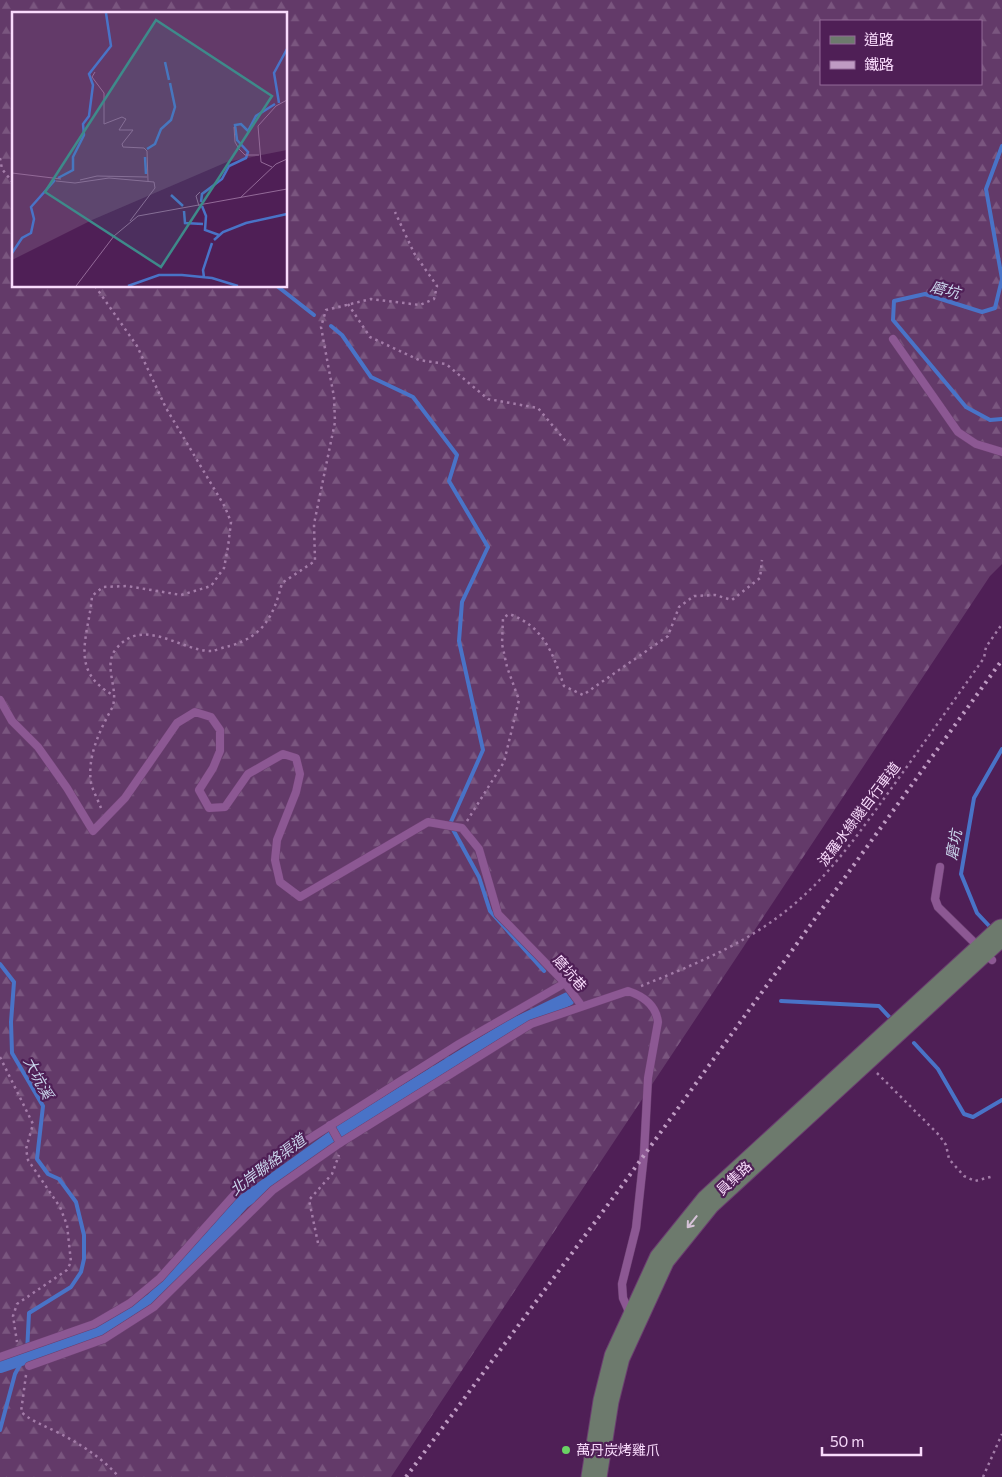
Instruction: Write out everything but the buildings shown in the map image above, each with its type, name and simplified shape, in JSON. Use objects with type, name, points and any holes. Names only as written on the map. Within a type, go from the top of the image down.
[{"type":"main road","points":[[992,953],[1002,932]]},
{"type":"main road","name":"員集路","points":[[608,1477],[620,1403],[630,1362],[660,1295],[678,1267],[720,1214],[874,1071],[992,953]]},
{"type":"main road","name":"員集路","points":[[594,1477],[608,1392],[617,1357],[662,1259],[708,1202],[992,953]]},
{"type":"lane","points":[[893,339],[958,432],[976,444],[1002,452]]},
{"type":"lane","points":[[0,700],[12,721],[38,747],[67,788],[93,831],[125,798],[177,724],[195,712],[211,717],[220,730],[220,751],[213,768],[199,790],[209,808],[225,807],[248,774],[265,763],[283,754],[296,758],[300,774],[296,792],[277,840],[275,860],[280,882],[300,897],[428,822],[461,828]]},
{"type":"lane","name":"磨坑巷","points":[[461,828],[479,849],[498,914],[565,983],[581,1005],[628,991]]},
{"type":"lane","points":[[940,866],[935,899],[938,907],[992,953]]},
{"type":"lane","points":[[0,1358],[94,1324],[130,1302],[160,1278],[252,1175],[459,1044],[565,983]]},
{"type":"lane","points":[[628,991],[646,1000],[657,1015],[658,1022],[648,1078],[644,1154],[636,1228],[622,1284],[623,1298],[632,1321]]},
{"type":"lane","points":[[29,1366],[104,1339],[154,1307],[274,1190],[340,1143],[531,1024],[581,1005]]},
{"type":"lane","points":[[330,1124],[340,1143]]},
{"type":"path","points":[[0,158],[2,169],[12,182]]},
{"type":"path","points":[[106,818],[91,784],[92,759],[99,732],[114,703],[110,664],[114,651],[124,641],[141,636],[166,636],[189,646],[211,651],[242,642],[265,626],[276,607],[282,583],[314,561],[314,524],[335,422],[334,397],[320,327],[326,310],[371,299],[420,305],[434,299],[437,286],[414,253],[395,212]]},
{"type":"path","points":[[96,288],[137,346],[166,408],[225,507],[231,522],[224,568],[211,586],[181,595],[127,586],[102,587],[92,596],[91,614],[85,634],[85,662],[90,676],[98,686],[113,694]]},
{"type":"path","points":[[348,304],[370,337],[419,360],[446,364],[488,399],[538,408],[568,444]]},
{"type":"path","points":[[461,828],[504,762],[519,700],[507,668],[502,644],[503,618],[510,614],[525,619],[550,647],[564,686],[583,695],[668,636],[679,607],[694,596],[715,596],[732,600],[760,578],[762,560]]},
{"type":"path","name":"波羅水綠隧自行車道","points":[[628,991],[696,964],[756,932],[791,907],[824,878],[852,844],[984,658],[986,647],[1002,624]]},
{"type":"path","points":[[0,1057],[34,1124],[26,1149],[28,1160],[60,1207],[67,1225],[71,1262],[67,1270],[17,1304],[13,1316],[19,1351]]},
{"type":"path","points":[[874,1071],[939,1135],[946,1145],[949,1159],[964,1176],[975,1181],[994,1176]]},
{"type":"path","points":[[318,1242],[309,1200],[332,1174],[339,1158],[340,1143]]},
{"type":"path","points":[[29,1366],[21,1412],[30,1420],[58,1432],[102,1458],[119,1477]]},
{"type":"path","points":[[983,1477],[1002,1434]]},
{"type":"green space","points":[[0,0],[1002,0],[1002,564],[990,576],[391,1477],[0,1477]]},
{"type":"waterway","name":"磨坑","points":[[1002,146],[986,189],[1002,279],[995,308],[982,312],[925,294],[894,301],[893,320],[966,407],[990,420],[1002,419]]},
{"type":"waterway","points":[[280,288],[314,315]]},
{"type":"waterway","points":[[331,326],[342,335],[371,377],[413,397],[457,455],[449,481],[488,547],[462,602],[459,641],[483,750],[450,824],[479,877],[490,911],[544,971]]},
{"type":"waterway","name":"磨坑","points":[[992,929],[977,913],[961,874],[974,798],[1002,749]]},
{"type":"waterway","name":"大坑溪","points":[[0,964],[14,982],[11,1022],[12,1053],[43,1106],[37,1159],[48,1174],[59,1179],[76,1202],[84,1235],[84,1259],[81,1272],[71,1287],[29,1313],[27,1352],[15,1374],[0,1430]]},
{"type":"waterway","name":"北岸聯絡渠道","points":[[0,1366],[100,1332],[152,1300],[243,1202],[346,1128],[510,1027],[568,999]]},
{"type":"waterway","points":[[781,1001],[879,1006],[892,1020]]},
{"type":"waterway","points":[[914,1043],[938,1069],[964,1114],[973,1117],[1002,1100]]},
{"type":"railway","points":[[406,1477],[624,1183],[1002,660]]},
{"type":"place","name":"萬丹炭烤雞爪","points":[[566,1450]]}]
